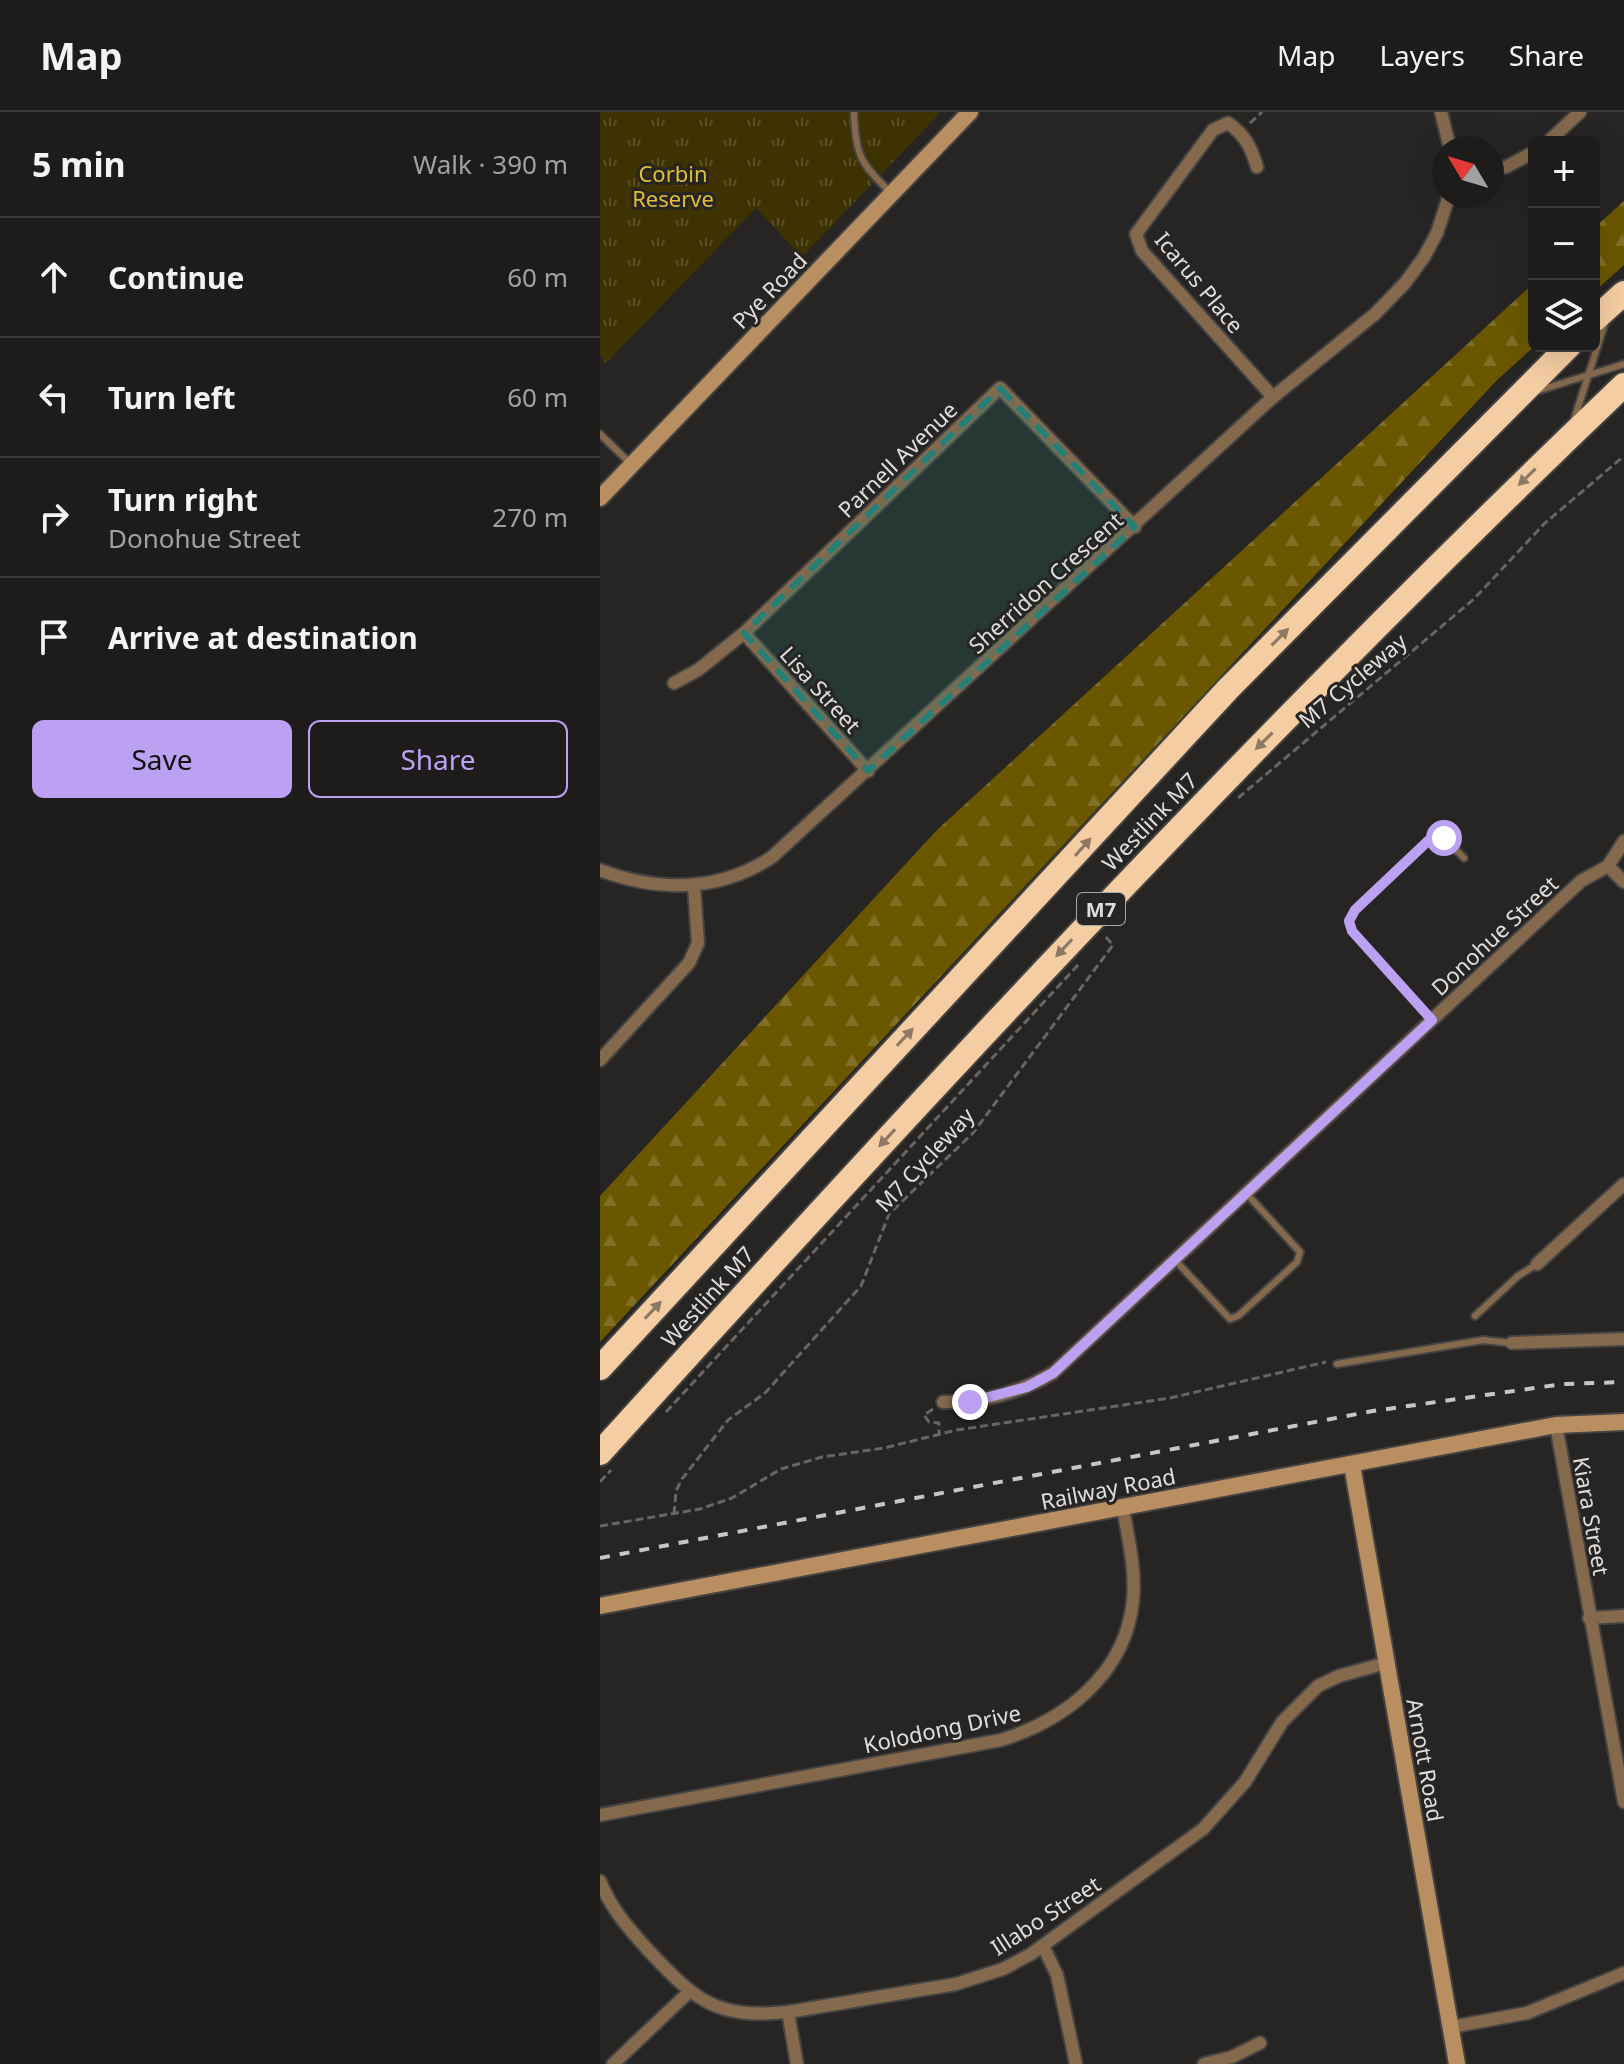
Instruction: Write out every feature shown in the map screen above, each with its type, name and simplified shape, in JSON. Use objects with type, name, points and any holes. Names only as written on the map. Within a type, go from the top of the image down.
[{"type":"highway","name":"Westlink M7","points":[[600,1368],[1228,689],[1563,352]]},
{"type":"highway","name":"Westlink M7","points":[[600,1453],[1166,840],[1624,385]]},
{"type":"street","name":"Pye Road","points":[[600,498],[970,112]]},
{"type":"street","points":[[1441,112],[1447,136]]},
{"type":"street","points":[[1554,136],[1580,112]]},
{"type":"street","name":"Icarus Place","points":[[1240,132],[1228,123],[1213,130],[1136,234],[1142,251],[1273,397]]},
{"type":"street","points":[[1240,132],[1251,147],[1257,167]]},
{"type":"street","points":[[1504,167],[1528,155]]},
{"type":"street","name":"Sherridon Crescent","points":[[600,870],[651,884],[694,886],[750,871],[772,857],[1135,527],[1273,397],[1375,314],[1405,283],[1437,233],[1445,208]]},
{"type":"street","name":"Parnell Avenue","points":[[674,683],[698,670],[744,633],[1000,388],[1135,527]]},
{"type":"street","name":"Lisa Street","points":[[744,633],[868,771]]},
{"type":"street","name":"Donohue Street","points":[[943,1402],[970,1402],[999,1395],[1027,1387],[1053,1373],[1581,881],[1608,866],[1624,841]]},
{"type":"street","points":[[1608,866],[1624,882]]},
{"type":"street","points":[[600,1060],[689,963],[698,943],[699,920],[694,886]]},
{"type":"street","points":[[1537,1264],[1624,1184]]},
{"type":"street","points":[[1512,1343],[1624,1339]]},
{"type":"street","name":"Railway Road","points":[[600,1606],[1556,1425],[1624,1422]]},
{"type":"street","name":"Kiara Street","points":[[1556,1425],[1624,1802]]},
{"type":"street","name":"Arnott Road","points":[[1352,1465],[1457,2064]]},
{"type":"street","name":"Kolodong Drive","points":[[600,1815],[1001,1740],[1045,1724],[1093,1686],[1121,1644],[1133,1601],[1134,1583],[1123,1508]]},
{"type":"street","points":[[1589,1618],[1624,1616]]},
{"type":"street","name":"Illabo Street","points":[[600,1881],[623,1923],[688,1993],[727,2009],[765,2014],[788,2012],[956,1984],[1003,1969],[1043,1946],[1203,1829],[1245,1782],[1282,1722],[1318,1686],[1339,1676],[1386,1663]]},
{"type":"street","points":[[1043,1946],[1057,1975],[1076,2064]]},
{"type":"street","points":[[1451,2027],[1527,2013],[1624,1973]]},
{"type":"street","points":[[613,2064],[688,1993]]},
{"type":"street","points":[[788,2012],[797,2064]]},
{"type":"street","points":[[1204,2064],[1232,2057],[1260,2043]]},
{"type":"lane","points":[[854,112],[855,144],[860,159],[892,194]]},
{"type":"lane","points":[[1568,438],[1609,306]]},
{"type":"lane","points":[[1519,397],[1624,364]]},
{"type":"lane","points":[[600,434],[632,465]]},
{"type":"lane","points":[[1432,1020],[1352,931],[1349,921],[1355,910],[1429,840],[1444,838],[1464,858]]},
{"type":"lane","points":[[1175,1260],[1230,1319],[1238,1316],[1297,1262],[1300,1252],[1246,1193]]},
{"type":"lane","points":[[1475,1316],[1518,1276],[1537,1264]]},
{"type":"lane","points":[[1337,1364],[1483,1340],[1512,1343]]},
{"type":"path","points":[[1240,132],[1262,112]]},
{"type":"path","name":"M7 Cycleway","points":[[1232,803],[1474,599],[1544,524],[1624,456]]},
{"type":"path","name":"M7 Cycleway","points":[[674,1514],[676,1491],[682,1479],[728,1420],[765,1393],[861,1286],[889,1214],[973,1133],[1113,945],[1105,936],[1095,947]]},
{"type":"path","name":"M7 Cycleway","points":[[665,1413],[1085,958]]},
{"type":"path","points":[[600,1526],[674,1514],[732,1498],[781,1469],[939,1435],[1170,1398],[1323,1363],[1336,1357],[1356,1361]]},
{"type":"path","points":[[939,1435],[939,1423],[929,1422],[924,1415],[943,1402]]},
{"type":"highlighted area","points":[[1000,388],[1135,527],[868,771],[744,633]]},
{"type":"green space","name":"Corbin Reserve","points":[[600,112],[939,114],[802,257],[756,208],[606,363],[600,356]]},
{"type":"green space","points":[[1624,201],[1624,265],[1600,287],[1600,280],[1600,223]]},
{"type":"green space","points":[[1528,288],[1528,352],[1497,380],[600,1342],[600,1196],[937,830]]},
{"type":"railway","points":[[600,1558],[1373,1411],[1563,1384],[1624,1382]]},
{"type":"route","points":[[970,1402],[1027,1387],[1053,1373],[1432,1020],[1352,931],[1349,921],[1355,910],[1429,840],[1444,838]]}]
